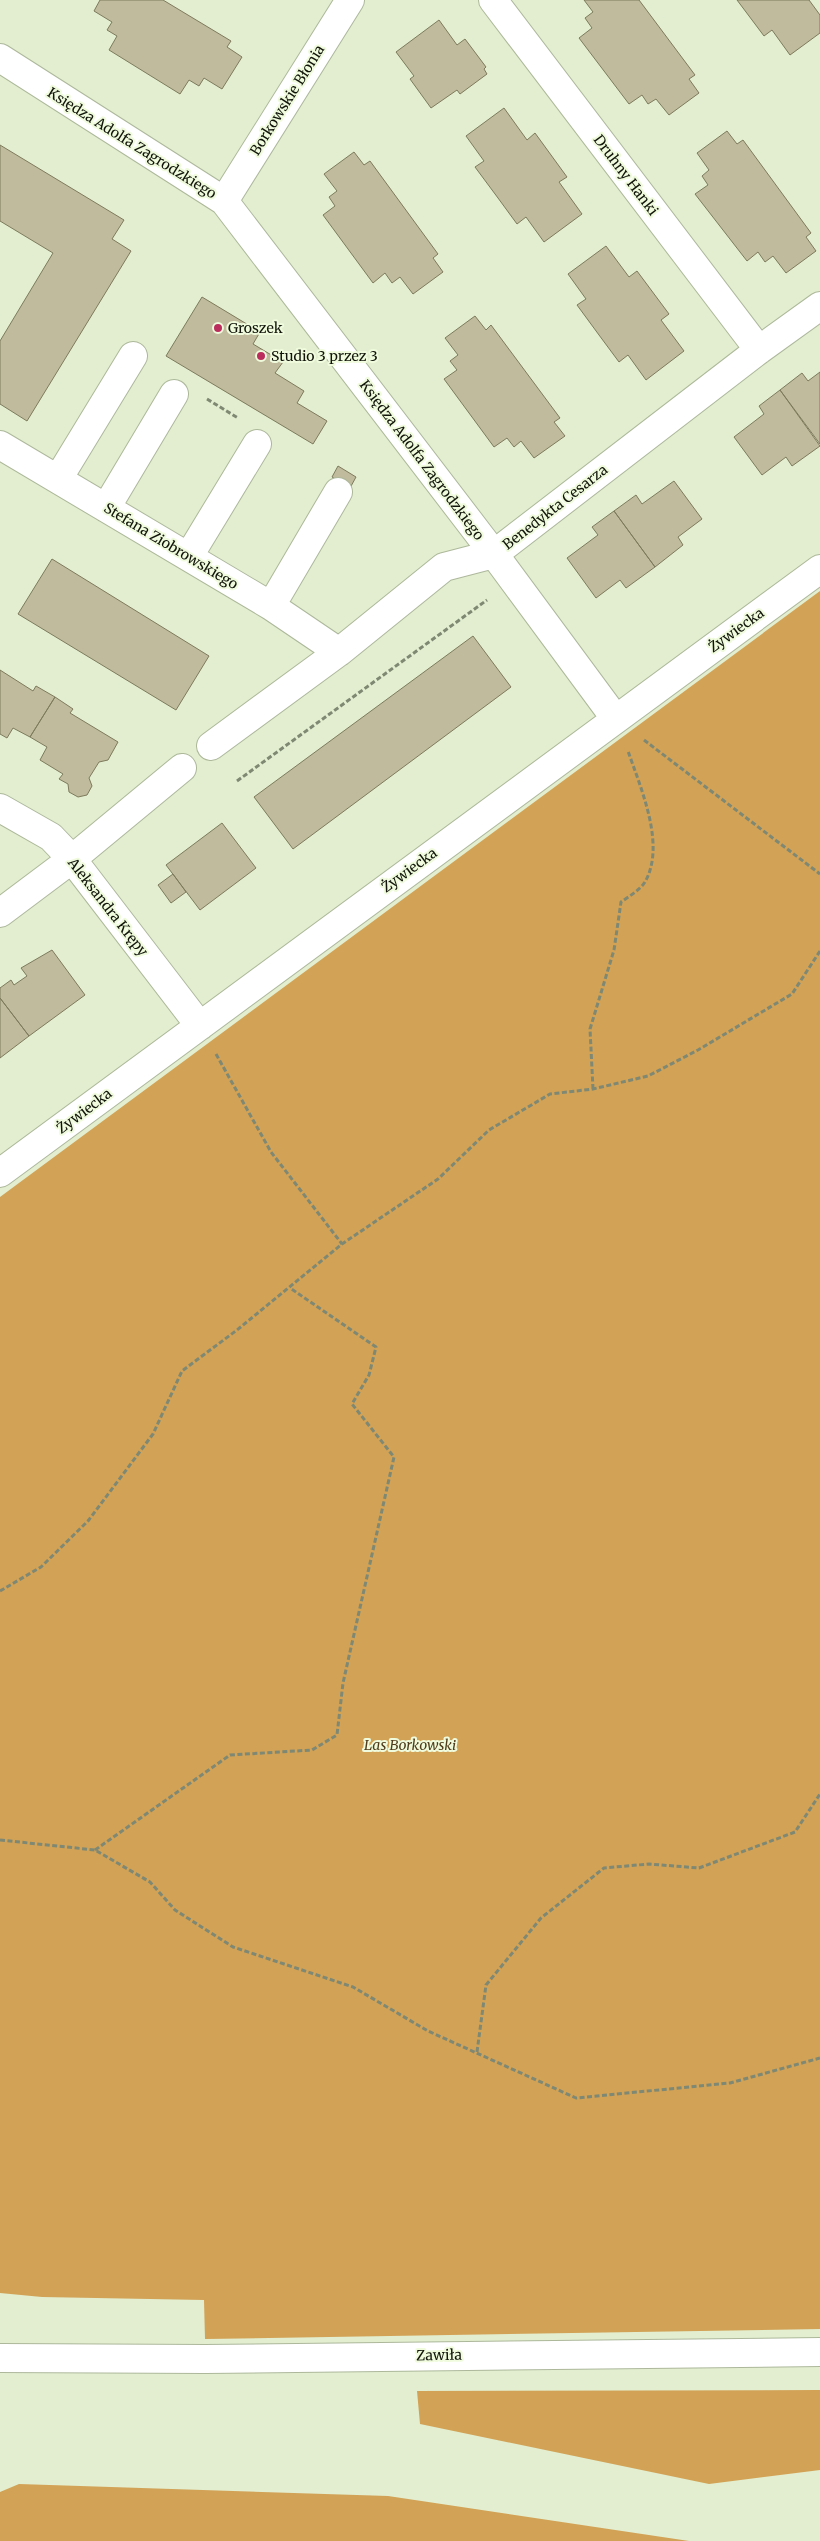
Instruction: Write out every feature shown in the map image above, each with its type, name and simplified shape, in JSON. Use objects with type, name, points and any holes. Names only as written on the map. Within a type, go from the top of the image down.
[{"type":"street","name":"Borkowskie Błonia","points":[[224,201],[350,0]]},
{"type":"street","name":"Druhny Hanki","points":[[493,0],[759,350]]},
{"type":"street","name":"Księdza Adolfa Zagrodzkiego","points":[[0,58],[224,201],[494,554],[615,718]]},
{"type":"street","name":"Benedykta Cesarza","points":[[211,746],[338,652],[444,567],[494,554],[759,350],[820,306]]},
{"type":"street","points":[[58,479],[133,356]]},
{"type":"street","points":[[106,508],[174,394]]},
{"type":"street","points":[[188,556],[257,444]]},
{"type":"street","name":"Stefana Ziobrowskiego","points":[[0,445],[271,606],[338,652]]},
{"type":"street","points":[[271,606],[338,492]]},
{"type":"street","name":"Żywiecka","points":[[0,1173],[615,718],[820,569]]},
{"type":"street","points":[[0,913],[72,859],[182,768]]},
{"type":"street","name":"Aleksandra Krępy","points":[[0,808],[51,837],[72,859],[200,1026]]},
{"type":"street","name":"Zawiła","points":[[0,2348],[58,2357]]},
{"type":"street","name":"Zawiła","points":[[0,2358],[205,2359],[820,2352]]},
{"type":"path","points":[[201,396],[244,421]]},
{"type":"path","points":[[237,781],[493,595]]},
{"type":"path","points":[[615,718],[820,874]]},
{"type":"path","points":[[593,1089],[590,1029],[614,950],[621,902],[644,883],[655,850],[645,798],[615,718]]},
{"type":"path","points":[[0,1591],[41,1567],[88,1521],[153,1434],[182,1371],[290,1288],[342,1244],[438,1179],[489,1130],[550,1094],[593,1089],[648,1076],[698,1050],[792,994],[820,951]]},
{"type":"path","points":[[200,1026],[271,1152],[342,1244]]},
{"type":"path","points":[[95,1850],[230,1754],[312,1750],[336,1735],[344,1683],[394,1457],[352,1404],[369,1375],[376,1347],[290,1288]]},
{"type":"path","points":[[478,2052],[486,1986],[541,1918],[604,1868],[649,1864],[700,1868],[795,1832],[820,1794]]},
{"type":"path","points":[[0,1840],[95,1850],[150,1882],[175,1910],[233,1946],[352,1987],[428,2031],[576,2098],[730,2083],[820,2058]]},
{"type":"green space","name":"Las Borkowski","points":[[820,591],[820,2329],[205,2339],[204,2300],[42,2297],[0,2293],[0,1197]]},
{"type":"green space","points":[[820,2390],[820,2470],[709,2484],[420,2424],[417,2391]]},
{"type":"green space","points":[[19,2484],[388,2496],[689,2541],[0,2541],[0,2492]]},
{"type":"building","points":[[100,0],[163,0],[231,41],[227,47],[242,57],[222,89],[204,78],[199,86],[189,80],[180,94],[109,50],[117,36],[107,30],[112,22],[94,11]]},
{"type":"building","points":[[584,0],[639,0],[695,75],[689,79],[699,93],[669,115],[656,99],[648,104],[642,95],[629,104],[579,38],[592,28],[585,18],[593,12]]},
{"type":"building","points":[[737,0],[809,0],[820,15],[820,33],[790,55],[772,30],[764,36]]},
{"type":"building","points":[[439,20],[457,45],[465,39],[486,67],[484,69],[487,74],[460,94],[457,90],[431,108],[410,79],[414,76],[396,52]]},
{"type":"building","points":[[504,108],[527,140],[535,133],[567,177],[559,182],[582,214],[544,242],[526,217],[517,224],[475,167],[484,161],[466,136]]},
{"type":"building","points":[[727,131],[737,144],[743,140],[811,233],[806,237],[816,251],[786,273],[773,256],[765,262],[758,252],[747,261],[695,194],[708,185],[702,176],[709,170],[697,153]]},
{"type":"building","points":[[0,145],[124,220],[112,239],[131,251],[27,421],[0,404],[0,341],[53,253],[0,221]]},
{"type":"building","points":[[354,152],[364,165],[370,161],[438,254],[433,258],[443,272],[413,294],[400,277],[392,283],[385,273],[373,283],[323,215],[335,206],[329,197],[337,191],[324,174]]},
{"type":"building","points":[[606,246],[629,277],[637,271],[669,314],[661,320],[684,351],[646,380],[628,355],[619,362],[577,305],[586,299],[568,274]]},
{"type":"building","points":[[202,297],[260,332],[253,344],[283,362],[275,373],[304,391],[297,403],[327,421],[313,444],[166,356]]},
{"type":"building","points":[[475,316],[486,330],[491,325],[560,418],[554,422],[565,436],[534,458],[521,441],[514,447],[507,438],[494,447],[444,379],[457,370],[450,361],[458,355],[445,338]]},
{"type":"building","points":[[820,372],[820,444],[780,390],[802,373],[808,381]]},
{"type":"building","points":[[780,390],[820,446],[792,466],[786,457],[762,475],[734,437],[764,414],[759,406]]},
{"type":"building","points":[[338,466],[356,477],[350,488],[332,477]]},
{"type":"building","points":[[674,481],[702,519],[678,537],[683,545],[655,567],[614,511],[636,495],[642,504]]},
{"type":"building","points":[[614,511],[655,567],[626,588],[620,580],[596,598],[567,558],[598,535],[592,527]]},
{"type":"building","points":[[52,559],[209,656],[176,710],[18,614]]},
{"type":"building","points":[[473,636],[511,687],[293,849],[254,797]]},
{"type":"building","points":[[0,670],[33,691],[36,686],[55,697],[30,737],[13,728],[7,738],[0,734]]},
{"type":"building","points":[[55,697],[73,709],[70,713],[118,742],[108,760],[99,762],[89,778],[92,786],[87,795],[78,797],[69,792],[68,784],[59,779],[63,774],[40,760],[47,747],[30,737]]},
{"type":"building","points":[[222,823],[256,868],[200,910],[166,865]]},
{"type":"building","points":[[173,874],[186,892],[171,903],[158,885]]},
{"type":"building","points":[[52,950],[85,995],[29,1036],[0,998],[0,988],[11,980],[14,985],[27,976],[21,968]]},
{"type":"building","points":[[0,998],[29,1036],[0,1058]]},
{"type":"place","name":"Groszek","points":[[218,328]]},
{"type":"place","name":"Studio 3 przez 3","points":[[261,356]]}]
